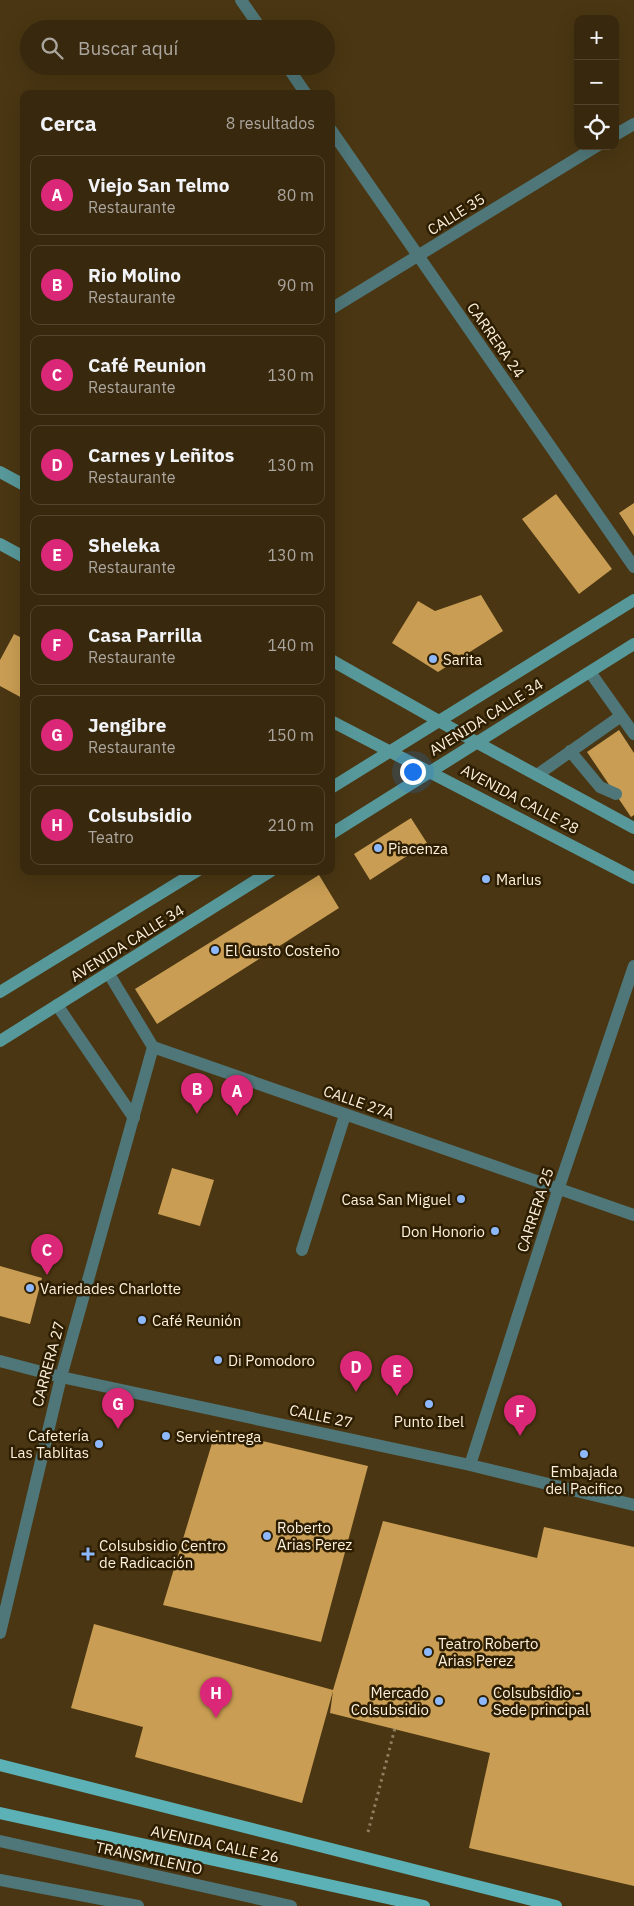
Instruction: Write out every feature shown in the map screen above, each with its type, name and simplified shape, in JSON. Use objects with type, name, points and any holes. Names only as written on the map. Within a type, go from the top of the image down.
[{"type":"main road","points":[[0,472],[20,483]]},
{"type":"main road","points":[[0,544],[20,555]]},
{"type":"main road","name":"AVENIDA CALLE 34","points":[[335,785],[634,600]]},
{"type":"main road","name":"AVENIDA CALLE 34","points":[[335,831],[634,644]]},
{"type":"main road","name":"AVENIDA CALLE 28","points":[[335,662],[634,828]]},
{"type":"main road","name":"AVENIDA CALLE 28","points":[[335,723],[634,878]]},
{"type":"main road","name":"AVENIDA CALLE 34","points":[[0,992],[190,875]]},
{"type":"main road","name":"AVENIDA CALLE 34","points":[[0,1041],[265,875]]},
{"type":"main road","points":[[0,1765],[556,1906]]},
{"type":"main road","name":"AVENIDA CALLE 26","points":[[0,1813],[424,1906]]},
{"type":"street","points":[[241,0],[255,20]]},
{"type":"street","points":[[293,75],[303,90]]},
{"type":"street","points":[[619,133],[634,124]]},
{"type":"street","name":"CARRERA 24","points":[[335,136],[634,567]]},
{"type":"street","name":"CALLE 35","points":[[335,307],[590,150]]},
{"type":"street","points":[[590,672],[634,734]]},
{"type":"street","points":[[537,775],[621,716]]},
{"type":"street","points":[[570,751],[600,787],[616,794]]},
{"type":"street","name":"CARRERA 25","points":[[470,1465],[558,1190],[634,966]]},
{"type":"street","points":[[109,974],[154,1047]]},
{"type":"street","points":[[57,1005],[134,1118]]},
{"type":"street","name":"CALLE 27A","points":[[154,1047],[634,1216]]},
{"type":"street","name":"CARRERA 27","points":[[0,1633],[61,1377],[154,1047]]},
{"type":"street","points":[[302,1250],[345,1115]]},
{"type":"street","name":"CALLE 27","points":[[0,1361],[61,1377],[470,1465],[634,1505]]},
{"type":"street","name":"TRANSMILENIO","points":[[0,1842],[291,1906]]},
{"type":"street","points":[[0,1880],[138,1906]]},
{"type":"path","points":[[368,1832],[395,1728]]},
{"type":"building","points":[[556,494],[612,569],[579,594],[522,519]]},
{"type":"building","points":[[634,503],[634,536],[619,513]]},
{"type":"building","points":[[481,595],[503,631],[438,672],[392,643],[418,601],[435,611]]},
{"type":"building","points":[[14,634],[20,637],[20,697],[0,686],[0,660]]},
{"type":"building","points":[[619,730],[634,753],[634,815],[631,817],[587,752]]},
{"type":"building","points":[[411,818],[427,843],[370,880],[354,854]]},
{"type":"building","points":[[319,875],[339,908],[157,1024],[135,989]]},
{"type":"building","points":[[172,1168],[214,1180],[200,1226],[158,1214]]},
{"type":"building","points":[[0,1266],[42,1278],[30,1324],[0,1316]]},
{"type":"building","name":"Roberto Arias Perez","points":[[216,1430],[368,1466],[321,1642],[163,1605]]},
{"type":"building","name":"Colsubsidio - Sede principal","points":[[383,1521],[537,1558],[544,1527],[634,1547],[634,1886],[469,1848],[490,1753],[330,1713],[333,1691],[302,1803],[135,1757],[143,1727],[71,1708],[94,1624],[333,1690]]},
{"type":"place","name":"Sarita","points":[[433,659]]},
{"type":"place","name":"Piacenza","points":[[378,848]]},
{"type":"place","name":"Marlus","points":[[486,879]]},
{"type":"place","name":"El Gusto Costeño","points":[[215,950]]},
{"type":"place","name":"Rio Molino","points":[[197,1114]]},
{"type":"place","name":"Viejo San Telmo","points":[[237,1116]]},
{"type":"place","name":"Casa San Miguel","points":[[461,1199]]},
{"type":"place","name":"Don Honorio","points":[[495,1231]]},
{"type":"place","name":"Café Reunion","points":[[47,1275]]},
{"type":"place","name":"Variedades Charlotte","points":[[30,1288]]},
{"type":"place","name":"Café Reunión","points":[[142,1320]]},
{"type":"place","name":"Di Pomodoro","points":[[218,1360]]},
{"type":"place","name":"Carnes y Leñitos","points":[[356,1392]]},
{"type":"place","name":"Sheleka","points":[[397,1396]]},
{"type":"place","name":"Punto Ibel","points":[[429,1404]]},
{"type":"place","name":"Jengibre","points":[[118,1429]]},
{"type":"place","name":"Servientrega","points":[[166,1436]]},
{"type":"place","name":"Casa Parrilla","points":[[520,1436]]},
{"type":"place","name":"Cafetería Las Tablitas","points":[[99,1444]]},
{"type":"place","name":"Embajada del Pacifico","points":[[584,1454]]},
{"type":"place","name":"Roberto Arias Perez","points":[[267,1536]]},
{"type":"place","name":"Colsubsidio Centro de Radicación","points":[[88,1554]]},
{"type":"place","name":"Teatro Roberto Arias Perez","points":[[428,1652]]},
{"type":"place","name":"Mercado Colsubsidio","points":[[439,1701]]},
{"type":"place","name":"Colsubsidio - Sede principal","points":[[483,1701]]},
{"type":"place","name":"Colsubsidio","points":[[216,1718]]}]
